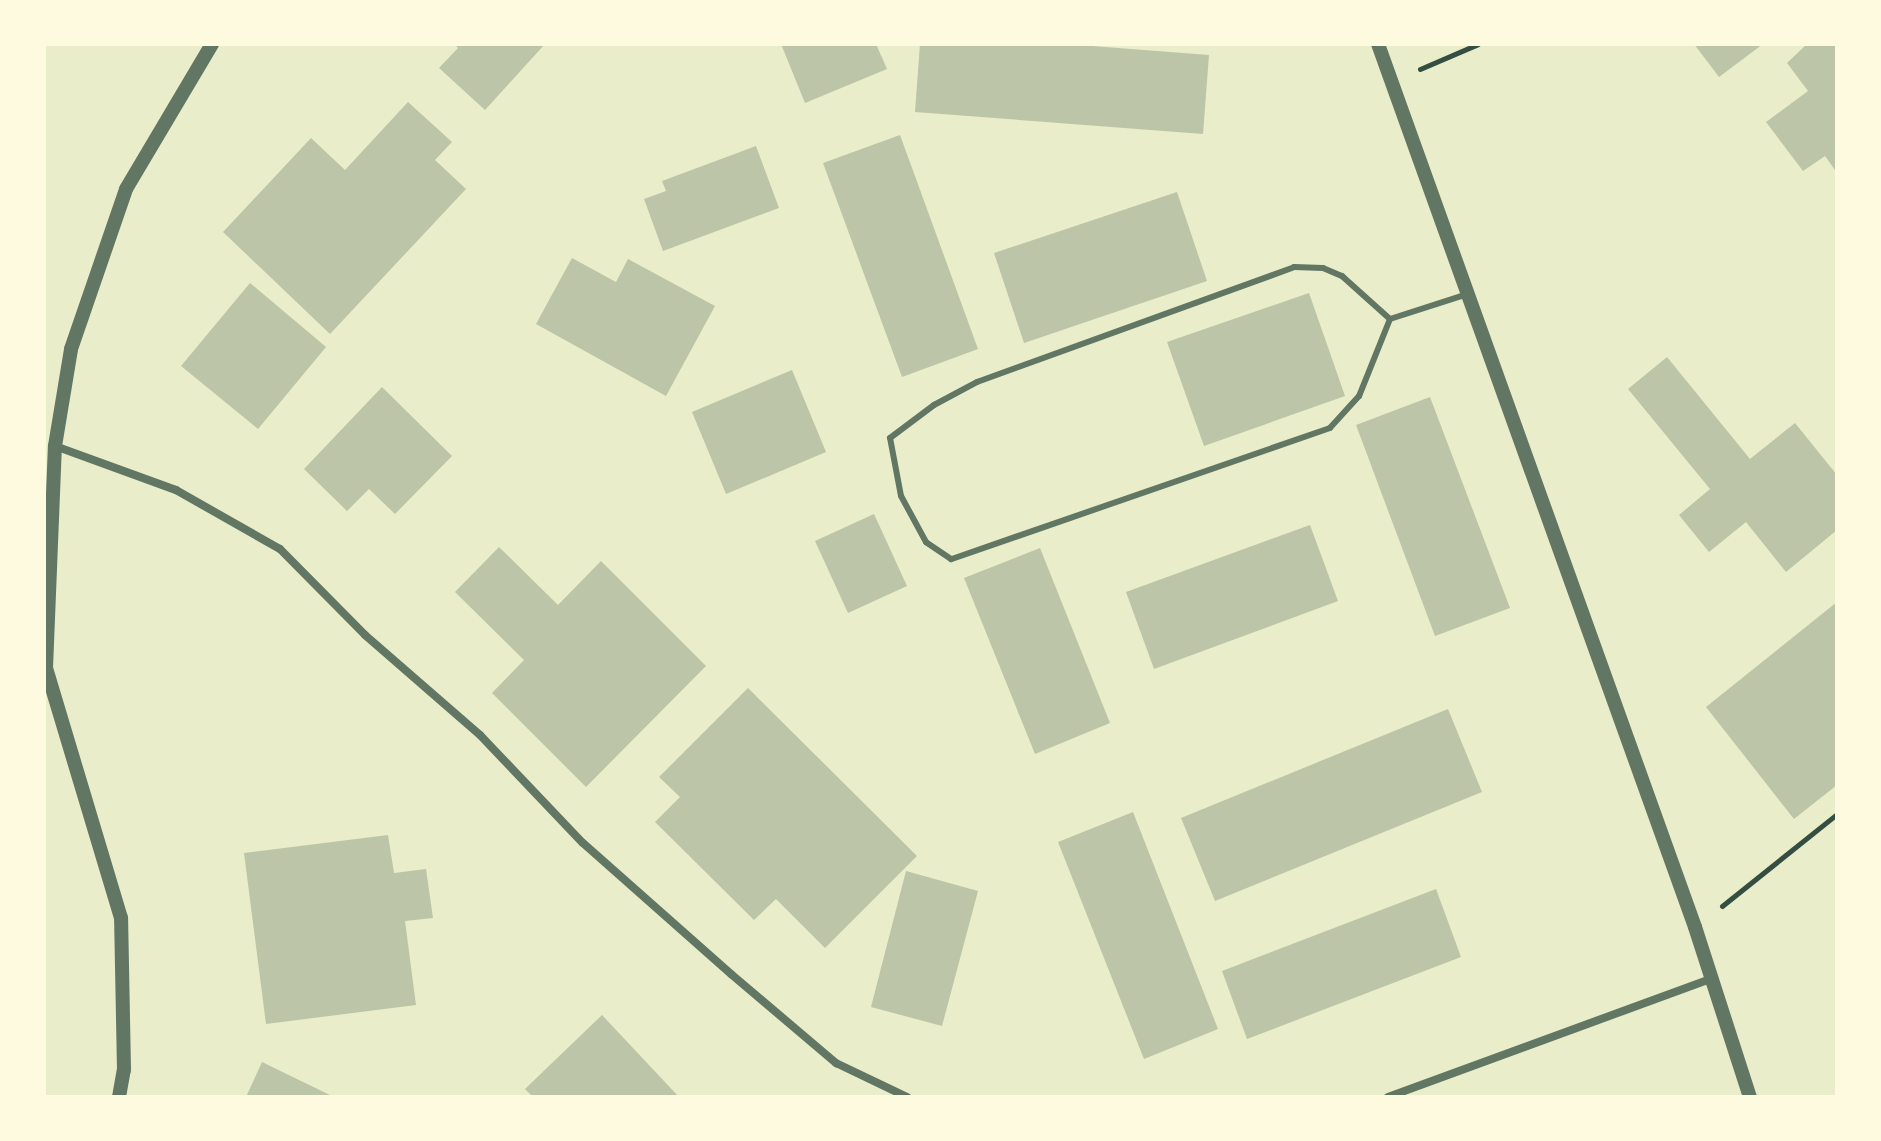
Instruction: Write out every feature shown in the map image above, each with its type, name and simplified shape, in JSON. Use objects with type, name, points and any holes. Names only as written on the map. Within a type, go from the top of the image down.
[{"type":"street","points":[[119,1097],[124,1070],[121,918],[46,668],[55,446],[71,349],[126,189],[212,44]]},
{"type":"street","points":[[1378,44],[1695,927],[1750,1097]]},
{"type":"street","points":[[55,446],[176,490],[280,549],[365,635],[480,735],[583,843],[731,974],[836,1063],[907,1097]]},
{"type":"street","points":[[1388,1097],[1711,979]]},
{"type":"lane","points":[[1294,267],[1323,268],[1342,276],[1390,319],[1359,396],[1330,428],[951,559],[926,542],[901,496],[890,438],[934,405],[1006,371],[1294,267]]},
{"type":"lane","points":[[1390,319],[1468,294]]},
{"type":"path","points":[[1392,81],[1478,44]]},
{"type":"path","points":[[1695,927],[1837,814]]},
{"type":"building","points":[[454,44],[545,44],[485,110],[439,68],[458,48]]},
{"type":"building","points":[[781,44],[876,44],[887,69],[805,103]]},
{"type":"building","points":[[920,44],[1066,44],[1209,55],[1203,134],[915,112]]},
{"type":"building","points":[[1694,44],[1763,44],[1719,77]]},
{"type":"building","points":[[1807,44],[1837,44],[1837,173],[1825,156],[1803,171],[1766,122],[1808,91],[1787,63]]},
{"type":"building","points":[[408,102],[452,142],[435,160],[466,189],[330,334],[223,232],[311,138],[345,170]]},
{"type":"building","points":[[900,135],[978,349],[902,377],[823,163]]},
{"type":"building","points":[[756,146],[779,208],[663,251],[644,199],[666,191],[662,181]]},
{"type":"building","points":[[1177,192],[1207,281],[1024,343],[994,253]]},
{"type":"building","points":[[572,258],[616,282],[628,259],[715,306],[666,396],[536,324]]},
{"type":"building","points":[[250,283],[326,347],[258,429],[181,366]]},
{"type":"building","points":[[1309,293],[1345,396],[1204,446],[1167,342]]},
{"type":"building","points":[[1667,357],[1750,459],[1795,423],[1837,475],[1837,530],[1786,572],[1746,522],[1709,552],[1679,515],[1710,489],[1628,389]]},
{"type":"building","points":[[792,370],[826,452],[726,494],[692,412]]},
{"type":"building","points":[[382,387],[452,456],[395,514],[369,489],[347,511],[304,469]]},
{"type":"building","points":[[1430,397],[1510,608],[1435,636],[1356,425]]},
{"type":"building","points":[[874,514],[907,586],[848,613],[815,541]]},
{"type":"building","points":[[1310,525],[1338,601],[1154,669],[1126,592]]},
{"type":"building","points":[[499,547],[558,605],[601,561],[706,666],[586,787],[492,693],[524,660],[455,592]]},
{"type":"building","points":[[1040,548],[1110,723],[1035,754],[964,578]]},
{"type":"building","points":[[1837,602],[1837,785],[1794,819],[1706,707]]},
{"type":"building","points":[[748,688],[917,856],[825,948],[776,899],[754,920],[655,822],[680,797],[659,777]]},
{"type":"building","points":[[1448,709],[1482,792],[1215,901],[1181,818]]},
{"type":"building","points":[[1133,812],[1218,1029],[1144,1059],[1058,842]]},
{"type":"building","points":[[388,835],[394,873],[426,869],[433,918],[405,921],[416,1005],[266,1024],[244,853]]},
{"type":"building","points":[[906,871],[978,891],[942,1026],[871,1007]]},
{"type":"building","points":[[1436,889],[1461,957],[1247,1039],[1222,971]]},
{"type":"building","points":[[602,1015],[679,1097],[533,1097],[525,1089]]},
{"type":"building","points":[[262,1062],[334,1097],[246,1097]]}]
